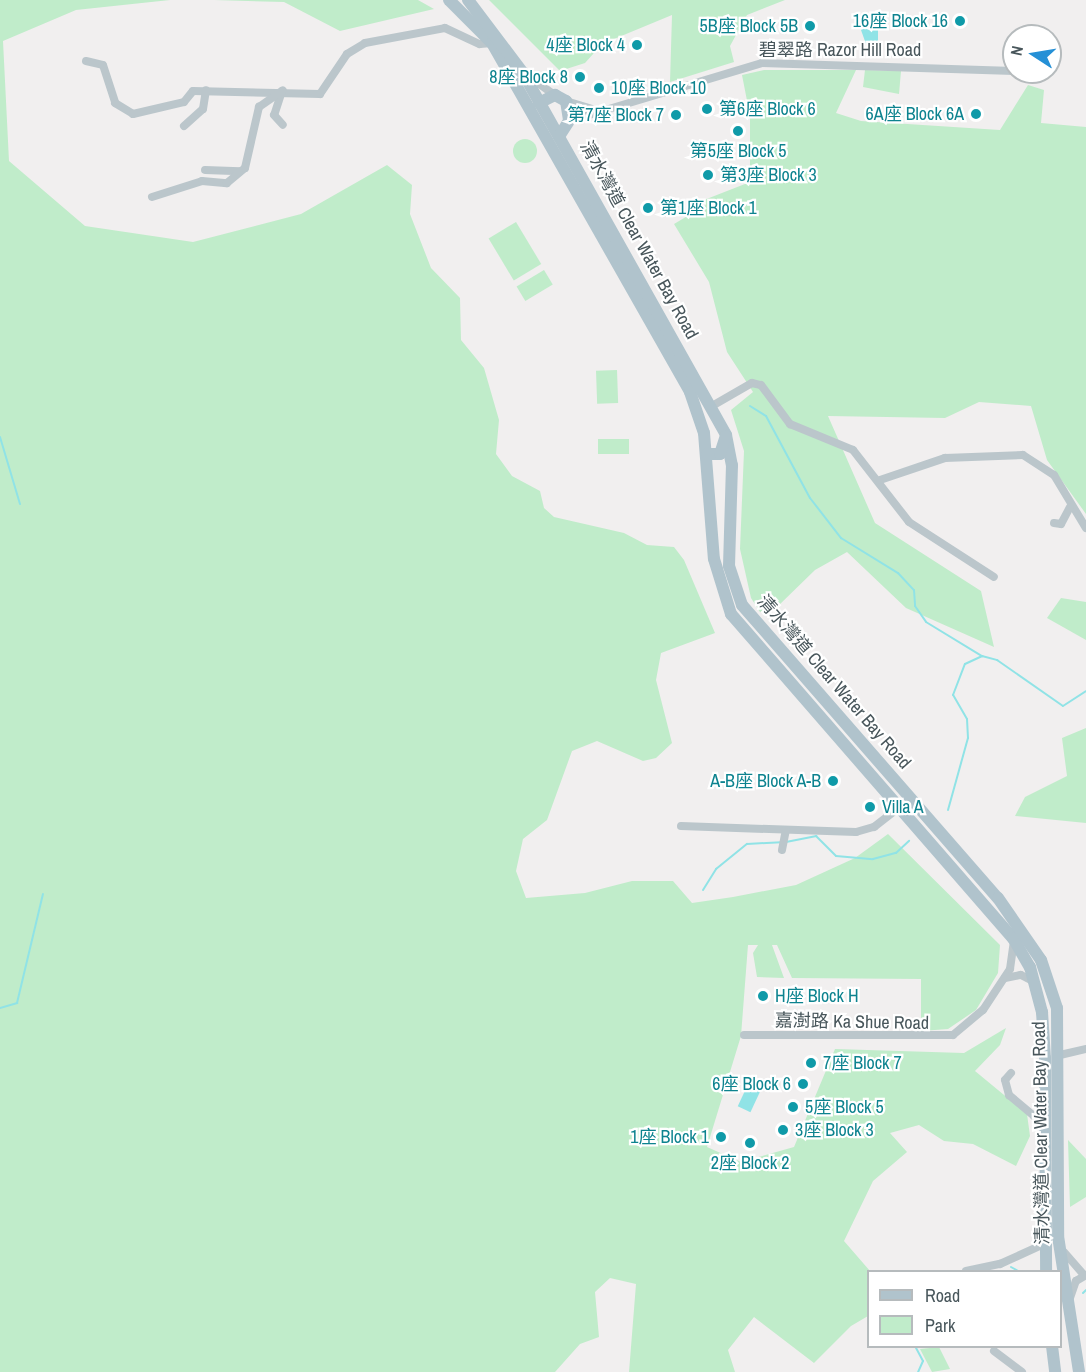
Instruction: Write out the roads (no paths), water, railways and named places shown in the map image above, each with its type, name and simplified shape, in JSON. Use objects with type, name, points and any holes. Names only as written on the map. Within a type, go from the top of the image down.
[{"type":"main road","name":"清水灣道 Clear Water Bay Road","points":[[449,0],[468,14],[541,125],[690,392],[707,454],[714,560],[731,614],[1014,938],[1036,983],[1045,1114],[1046,1270]]},
{"type":"main road","name":"清水灣道 Clear Water Bay Road","points":[[468,0],[524,73],[712,406],[726,435],[732,465],[729,566],[742,605],[1030,941],[1051,984],[1060,1055],[1058,1236],[1079,1372]]},
{"type":"main road","points":[[541,125],[539,103],[560,98],[569,121],[560,135]]},
{"type":"main road","points":[[707,454],[720,454],[726,435]]},
{"type":"main road","points":[[1052,1348],[1055,1372]]},
{"type":"street","points":[[457,31],[468,14]]},
{"type":"street","points":[[86,62],[103,65],[116,103],[133,114],[184,102],[193,91],[283,90],[320,94],[347,54],[365,43],[436,30],[457,31],[486,43]]},
{"type":"street","name":"碧翠路 Razor Hill Road","points":[[569,121],[762,63],[1002,71]]},
{"type":"street","points":[[524,73],[560,98],[600,110]]},
{"type":"street","points":[[184,126],[203,109],[206,90]]},
{"type":"street","points":[[283,90],[274,115],[283,124]]},
{"type":"street","points":[[152,197],[202,181],[227,183],[248,160],[254,116],[283,90]]},
{"type":"street","points":[[205,170],[240,171]]},
{"type":"street","points":[[712,406],[748,384],[762,384],[790,424],[840,441],[880,480],[909,522],[994,577]]},
{"type":"street","points":[[880,480],[945,458],[1023,455],[1054,476],[1086,528]]},
{"type":"street","points":[[1054,523],[1067,518],[1071,506]]},
{"type":"street","points":[[681,826],[725,824],[756,831],[785,833],[874,827],[901,806]]},
{"type":"street","points":[[783,848],[785,833]]},
{"type":"street","name":"嘉澍路 Ka Shue Road","points":[[744,1035],[940,1039],[975,1021],[1014,959],[1014,938]]},
{"type":"street","points":[[1004,978],[1021,975],[1036,983]]},
{"type":"street","points":[[1060,1055],[1086,1049]]},
{"type":"street","points":[[1011,1073],[1005,1080],[1009,1095],[1034,1116],[1045,1114]]},
{"type":"street","points":[[1058,1236],[1068,1259],[1085,1275],[1073,1285],[1069,1309]]},
{"type":"street","points":[[971,1270],[1000,1264],[1044,1244]]},
{"type":"street","points":[[994,1351],[1022,1372]]},
{"type":"water","points":[[867,25],[878,26],[878,52],[869,51],[866,44],[861,30]]},
{"type":"water","points":[[750,1080],[763,1086],[750,1112],[738,1106]]},
{"type":"waterway","points":[[750,406],[766,416],[810,498],[841,538],[898,573],[914,590],[915,606],[926,622],[982,656]]},
{"type":"waterway","points":[[0,437],[20,504]]},
{"type":"waterway","points":[[948,810],[968,738],[967,719],[953,695],[965,664],[982,656],[997,660],[1063,706],[1086,691]]},
{"type":"waterway","points":[[786,842],[816,836],[836,856],[873,859],[896,853],[909,841]]},
{"type":"waterway","points":[[703,890],[716,869],[747,844],[781,842]]},
{"type":"waterway","points":[[0,1008],[17,1003],[43,894]]},
{"type":"waterway","points":[[1011,1267],[1016,1270]]},
{"type":"waterway","points":[[1083,1293],[1086,1290]]},
{"type":"waterway","points":[[916,1348],[923,1361],[918,1372]]},
{"type":"place","name":"16座 Block 16","points":[[960,21]]},
{"type":"place","name":"5B座 Block 5B","points":[[810,26]]},
{"type":"place","name":"4座 Block 4","points":[[637,45]]},
{"type":"place","name":"8座 Block 8","points":[[580,77]]},
{"type":"place","name":"10座 Block 10","points":[[599,88]]},
{"type":"place","name":"第6座 Block 6","points":[[707,109]]},
{"type":"place","name":"6A座 Block 6A","points":[[976,114]]},
{"type":"place","name":"第7座 Block 7","points":[[676,115]]},
{"type":"place","name":"第5座 Block 5","points":[[738,131]]},
{"type":"place","name":"第3座 Block 3","points":[[708,175]]},
{"type":"place","name":"第1座 Block 1","points":[[648,208]]},
{"type":"place","name":"A-B座 Block A-B","points":[[833,781]]},
{"type":"place","name":"Villa A","points":[[870,807]]},
{"type":"place","name":"H座 Block H","points":[[763,996]]},
{"type":"place","name":"7座 Block 7","points":[[811,1063]]},
{"type":"place","name":"6座 Block 6","points":[[803,1084]]},
{"type":"place","name":"5座 Block 5","points":[[793,1107]]},
{"type":"place","name":"3座 Block 3","points":[[783,1130]]},
{"type":"place","name":"1座 Block 1","points":[[721,1137]]},
{"type":"place","name":"2座 Block 2","points":[[750,1143]]}]
